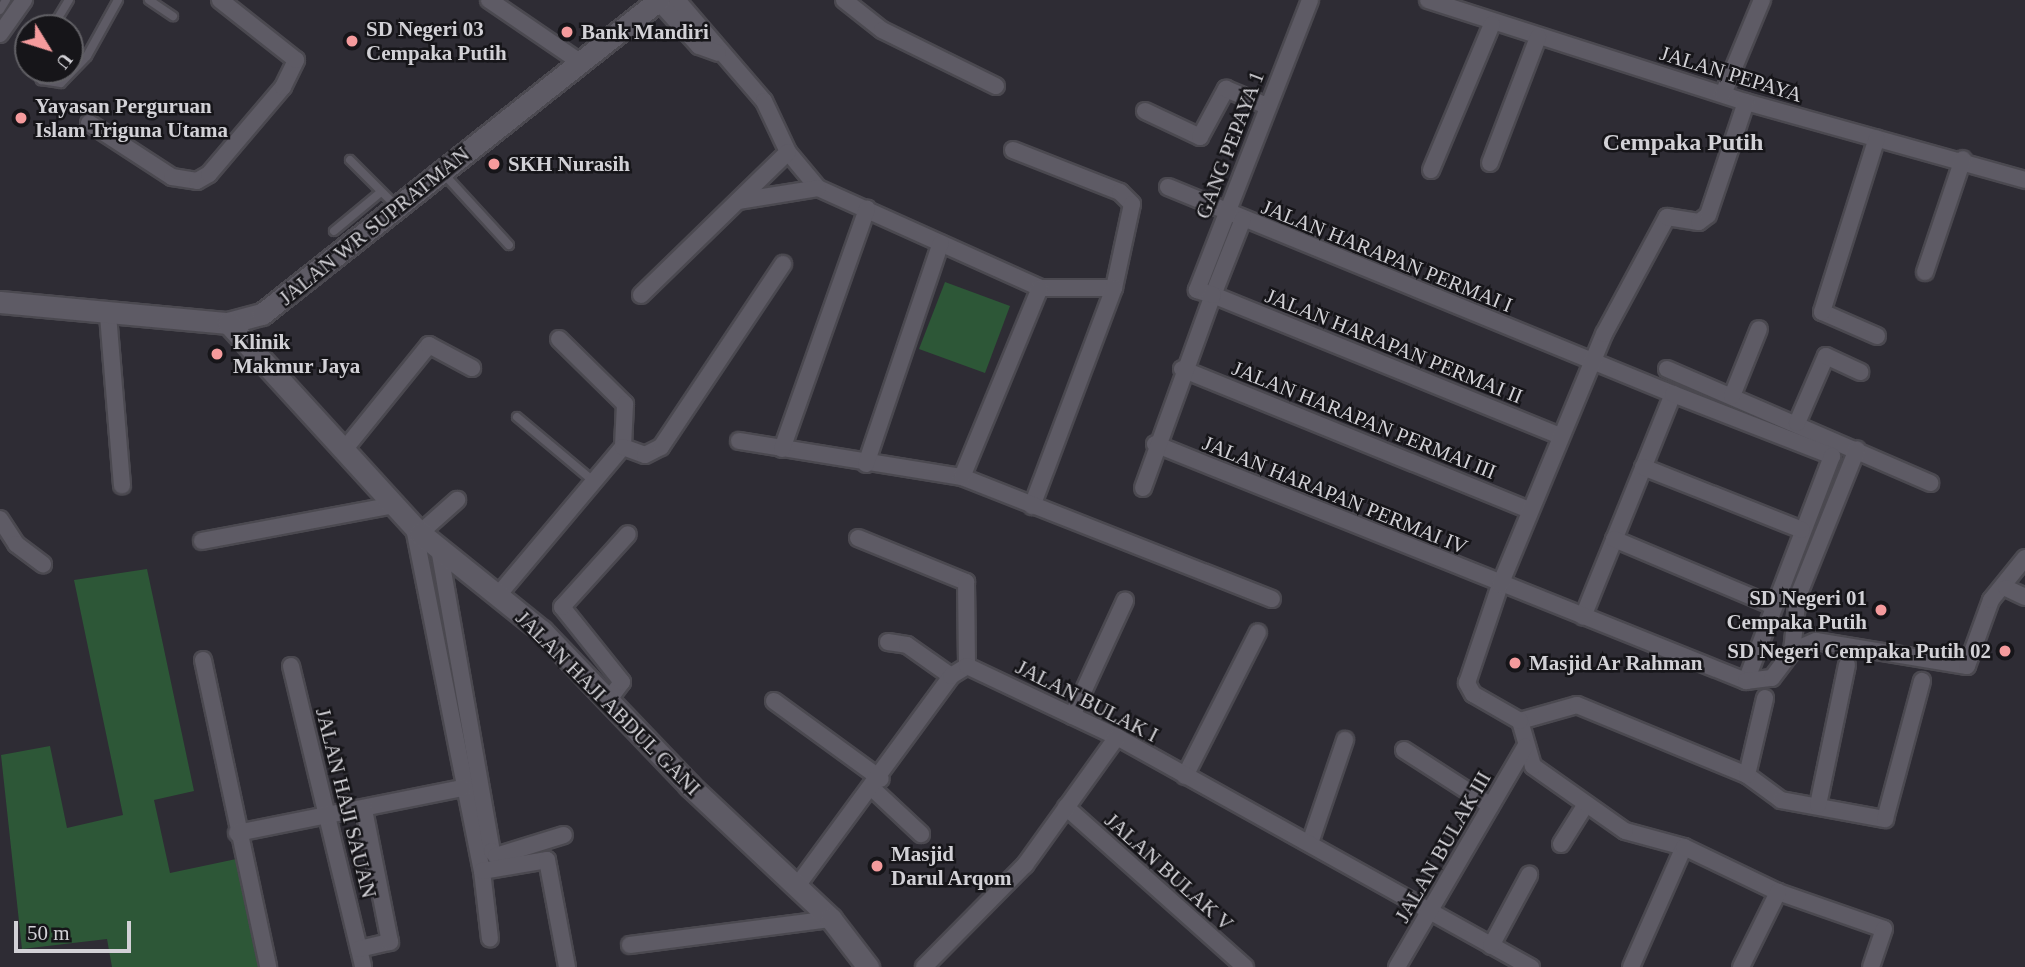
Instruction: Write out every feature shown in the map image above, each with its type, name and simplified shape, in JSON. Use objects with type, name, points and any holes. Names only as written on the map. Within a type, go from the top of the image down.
[{"type":"street","points":[[0,34],[24,0]]},
{"type":"street","points":[[89,123],[172,177],[197,181],[216,166],[295,66],[294,55],[240,6],[220,0]]},
{"type":"street","points":[[489,0],[580,62]]},
{"type":"street","points":[[665,0],[699,46],[718,53],[764,101],[788,152],[818,188],[1040,288],[1114,288]]},
{"type":"street","name":"JALAN WR SUPRATMAN","points":[[0,302],[108,316],[228,323],[282,302],[580,62],[665,0]]},
{"type":"street","points":[[844,0],[882,30],[996,86]]},
{"type":"street","name":"GANG PEPAYA 1","points":[[1213,295],[1197,290],[1310,0]]},
{"type":"street","name":"JALAN PEPAYA","points":[[1428,0],[1492,24],[1746,102],[1963,159],[2025,180]]},
{"type":"street","points":[[1723,94],[1762,0]]},
{"type":"street","points":[[1431,170],[1492,24]]},
{"type":"street","points":[[1490,163],[1538,37]]},
{"type":"street","points":[[1145,111],[1200,137],[1226,89],[1267,106]]},
{"type":"street","points":[[1746,102],[1708,215],[1699,222],[1667,217],[1591,362],[1500,584],[1467,683],[1473,694],[1520,721],[1577,705],[1747,775],[1782,800],[1890,817],[1922,681]]},
{"type":"street","points":[[1877,138],[1822,313],[1877,336]]},
{"type":"street","points":[[1013,150],[1120,192],[1132,204],[1114,288],[1032,506]]},
{"type":"street","points":[[641,295],[788,152]]},
{"type":"street","points":[[1925,272],[1963,159]]},
{"type":"street","name":"JALAN HARAPAN PERMAI I","points":[[1168,187],[1591,362],[1832,456],[1802,530]]},
{"type":"street","points":[[738,201],[818,188]]},
{"type":"street","points":[[782,449],[867,209]]},
{"type":"street","name":"GANG PEPAYA 1","points":[[1143,488],[1155,444],[1182,369],[1243,219]]},
{"type":"street","points":[[866,464],[940,243]]},
{"type":"street","points":[[623,447],[645,454],[661,447],[783,264]]},
{"type":"street","points":[[962,477],[1040,288]]},
{"type":"street","name":"JALAN HARAPAN PERMAI II","points":[[1213,295],[1560,436]]},
{"type":"street","points":[[108,316],[122,485]]},
{"type":"street","name":"JALAN HAJI ABDUL GANI","points":[[228,323],[417,531],[440,554],[499,594],[831,919],[868,967]]},
{"type":"street","points":[[1732,396],[1759,329]]},
{"type":"street","points":[[499,594],[592,480],[623,447],[625,404],[559,339]]},
{"type":"street","points":[[344,450],[429,345],[472,368]]},
{"type":"street","points":[[1797,423],[1826,356],[1861,372]]},
{"type":"street","name":"JALAN HARAPAN PERMAI III","points":[[1182,369],[1530,510]]},
{"type":"street","points":[[1667,369],[1857,449],[1930,483]]},
{"type":"street","points":[[1583,617],[1673,394]]},
{"type":"street","points":[[738,442],[962,477],[1272,599]]},
{"type":"street","name":"JALAN HARAPAN PERMAI IV","points":[[1155,444],[1746,681]]},
{"type":"street","points":[[1793,652],[1798,596],[1857,449]]},
{"type":"street","points":[[1643,467],[1802,530],[1771,605],[1746,681],[1772,678],[1793,652],[1823,641],[1962,667],[1974,659],[1991,600],[2006,588],[2025,558]]},
{"type":"street","points":[[457,500],[417,531],[463,788],[482,871],[490,939]]},
{"type":"street","points":[[202,541],[394,505]]},
{"type":"street","points":[[0,519],[16,544],[43,564]]},
{"type":"street","points":[[607,702],[622,682],[562,607],[628,534]]},
{"type":"street","points":[[797,886],[877,784],[951,676],[967,666],[966,582],[858,538]]},
{"type":"street","points":[[1614,539],[1771,605]]},
{"type":"street","points":[[440,554],[492,851],[496,856],[564,835]]},
{"type":"street","points":[[2006,588],[2025,597]]},
{"type":"street","points":[[1072,716],[1125,601]]},
{"type":"street","points":[[1185,776],[1258,632]]},
{"type":"street","points":[[888,642],[907,645],[951,676]]},
{"type":"street","points":[[204,660],[237,833],[268,967]]},
{"type":"street","points":[[1818,805],[1847,665]]},
{"type":"street","name":"JALAN HAJI SAUAN","points":[[291,666],[363,967]]},
{"type":"street","name":"JALAN BULAK I","points":[[967,666],[1117,737],[1432,909],[1491,946],[1531,967]]},
{"type":"street","points":[[1747,775],[1765,698]]},
{"type":"street","points":[[774,701],[877,784],[921,834]]},
{"type":"street","points":[[1520,721],[1525,747],[1533,766],[1625,831],[1684,847],[1777,892],[1884,929],[1871,967]]},
{"type":"street","points":[[924,967],[1007,885],[1117,737]]},
{"type":"street","points":[[1310,843],[1345,740]]},
{"type":"street","name":"JALAN BULAK III","points":[[1397,967],[1525,747]]},
{"type":"street","points":[[1404,750],[1491,806]]},
{"type":"street","points":[[237,833],[463,788]]},
{"type":"street","points":[[1561,844],[1586,804]]},
{"type":"street","name":"JALAN BULAK V","points":[[1066,807],[1245,967]]},
{"type":"street","name":"JALAN HAJI SAUAN","points":[[359,949],[390,942],[364,809]]},
{"type":"street","points":[[1631,967],[1684,847]]},
{"type":"street","points":[[482,871],[547,860],[567,967]]},
{"type":"street","points":[[1491,946],[1529,875]]},
{"type":"street","points":[[1741,967],[1777,892]]},
{"type":"street","points":[[630,945],[831,919]]},
{"type":"lane","points":[[0,10],[6,0]]},
{"type":"lane","points":[[84,59],[118,0]]},
{"type":"lane","points":[[149,0],[173,16]]},
{"type":"lane","points":[[350,160],[398,208]]},
{"type":"lane","points":[[442,172],[509,245]]},
{"type":"lane","points":[[334,231],[381,191]]},
{"type":"lane","points":[[517,417],[592,480]]},
{"type":"green space","points":[[945,282],[1010,306],[985,373],[919,349]]},
{"type":"green space","points":[[147,569],[194,791],[154,800],[170,873],[241,858],[269,967],[112,967],[107,939],[22,949],[1,755],[50,746],[67,828],[123,815],[74,580]]},
{"type":"place","name":"Bank Mandiri","points":[[567,32]]},
{"type":"place","name":"SD Negeri 03 Cempaka Putih","points":[[352,41]]},
{"type":"place","name":"Yayasan Perguruan Islam Triguna Utama","points":[[21,118]]},
{"type":"place","name":"SKH Nurasih","points":[[494,164]]},
{"type":"place","name":"Klinik Makmur Jaya","points":[[217,354]]},
{"type":"place","name":"SD Negeri 01 Cempaka Putih","points":[[1881,610]]},
{"type":"place","name":"SD Negeri Cempaka Putih 02","points":[[2005,651]]},
{"type":"place","name":"Masjid Ar Rahman","points":[[1515,663]]},
{"type":"place","name":"Masjid Darul Arqom","points":[[877,866]]},
{"type":"district","name":"Cempaka Putih","points":[[1683,143]]}]
